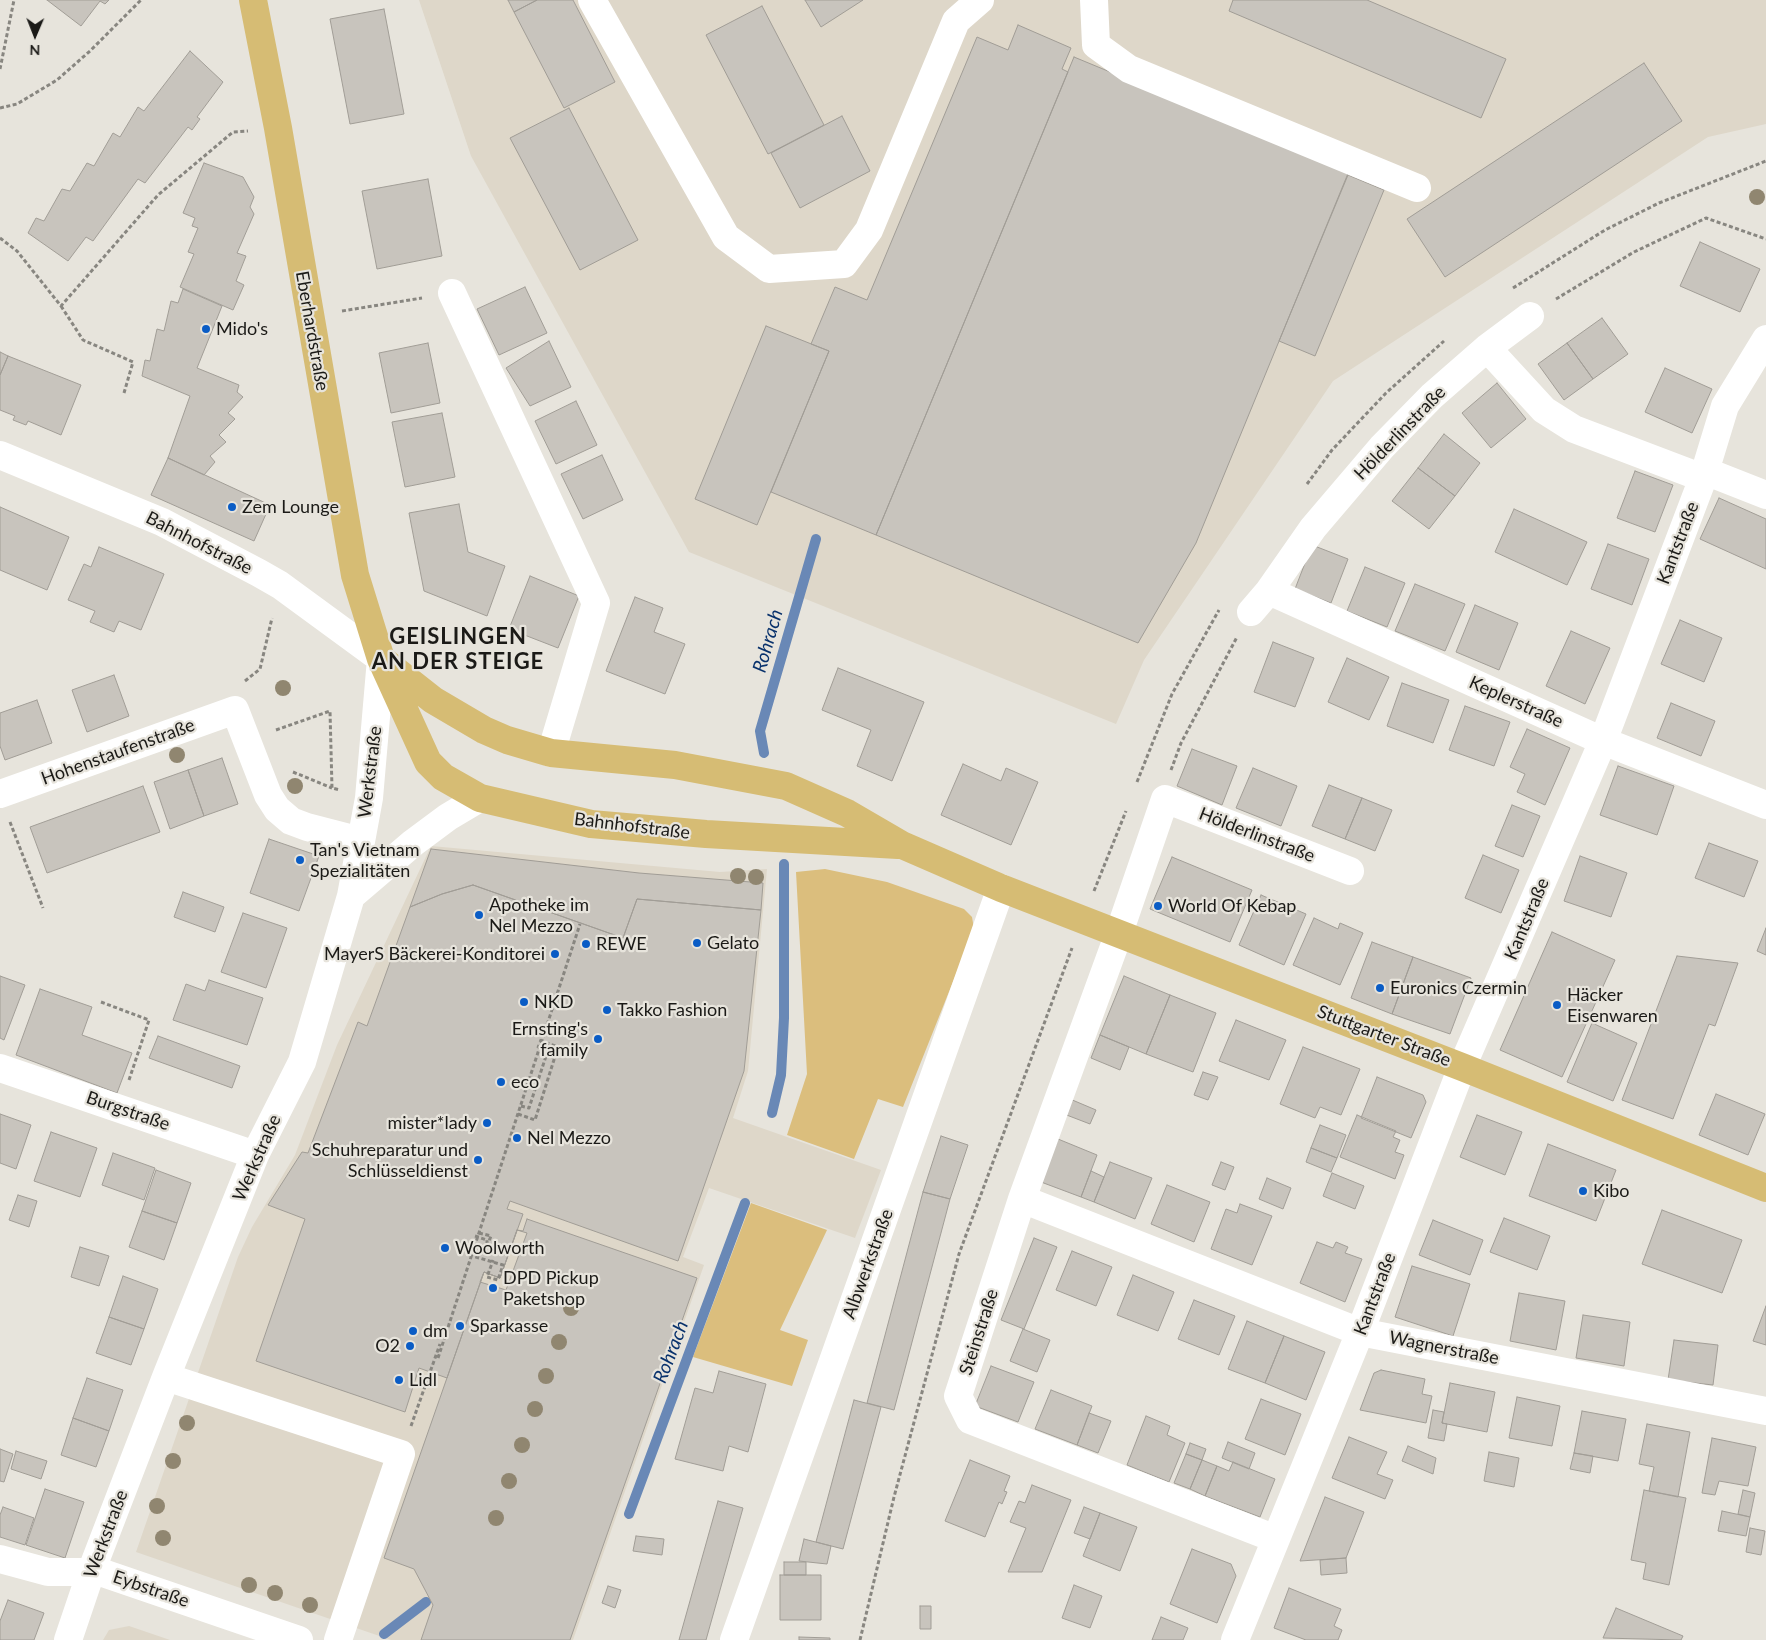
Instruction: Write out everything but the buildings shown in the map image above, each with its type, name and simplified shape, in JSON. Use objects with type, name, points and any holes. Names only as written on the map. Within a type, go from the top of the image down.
[{"type":"main road","name":"Eberhardstraße","points":[[253,0],[278,128],[349,549],[355,576],[381,659]]},
{"type":"main road","name":"Bahnhofstraße","points":[[381,659],[433,700],[484,730],[551,753],[675,765],[786,786],[847,813],[902,845],[1001,888]]},
{"type":"main road","name":"Bahnhofstraße","points":[[381,659],[428,762],[443,777],[480,798],[590,824],[706,834],[902,845]]},
{"type":"main road","name":"Stuttgarter Straße","points":[[1001,888],[1462,1067],[1766,1188]]},
{"type":"street","points":[[592,0],[726,237],[769,269],[844,264],[869,230],[956,22],[980,0]]},
{"type":"street","points":[[1094,0],[1096,45],[1129,69],[1416,188]]},
{"type":"street","points":[[452,293],[596,603],[551,753]]},
{"type":"street","name":"Hölderlinstraße","points":[[1251,612],[1269,592],[1313,528],[1382,447],[1432,396],[1487,348],[1530,316]]},
{"type":"street","name":"Kantstraße","points":[[1235,1640],[1360,1332],[1462,1067],[1603,741],[1704,474],[1725,406],[1766,339]]},
{"type":"street","points":[[1487,348],[1544,410],[1574,429],[1766,495]]},
{"type":"street","name":"Bahnhofstraße","points":[[0,455],[162,522],[280,585],[381,659]]},
{"type":"street","name":"Keplerstraße","points":[[1269,592],[1603,741],[1766,805]]},
{"type":"street","name":"Werkstraße","points":[[68,1640],[91,1572],[166,1377],[256,1155],[302,1062],[351,896],[369,798],[381,659]]},
{"type":"street","points":[[235,710],[268,795],[277,809],[291,820],[306,827],[361,842]]},
{"type":"street","name":"Hohenstaufenstraße","points":[[4,804],[235,710]]},
{"type":"street","points":[[351,896],[413,843],[448,817],[480,798]]},
{"type":"street","points":[[1119,934],[1165,799]]},
{"type":"street","name":"Hölderlinstraße","points":[[1165,799],[1350,871]]},
{"type":"street","name":"Albwerkstraße","points":[[734,1640],[1001,888]]},
{"type":"street","name":"Steinstraße","points":[[1119,934],[1022,1199],[958,1396],[970,1420],[1276,1539]]},
{"type":"street","name":"Burgstraße","points":[[0,1068],[256,1155]]},
{"type":"street","name":"Wagnerstraße","points":[[1022,1199],[1360,1332],[1766,1411]]},
{"type":"street","points":[[166,1377],[401,1454],[338,1640]]},
{"type":"street","name":"Eybstraße","points":[[0,1559],[48,1572],[100,1572],[299,1640]]},
{"type":"path","points":[[0,70],[14,0]]},
{"type":"path","points":[[0,108],[17,104],[57,80],[90,51],[141,0]]},
{"type":"path","points":[[61,306],[158,195],[233,132],[278,128]]},
{"type":"path","points":[[1530,316],[1634,252],[1706,218],[1766,239]]},
{"type":"path","points":[[0,238],[17,251],[61,306],[83,340],[133,362],[124,393]]},
{"type":"path","points":[[309,316],[452,293]]},
{"type":"path","points":[[235,710],[226,686],[245,681],[260,669],[280,585]]},
{"type":"path","points":[[1165,799],[1170,772],[1181,742],[1251,612]]},
{"type":"path","points":[[247,740],[330,711],[332,788],[369,798]]},
{"type":"path","points":[[4,804],[43,908]]},
{"type":"path","points":[[438,1358],[580,924]]},
{"type":"path","points":[[101,1002],[149,1020],[120,1109]]},
{"type":"path","points":[[518,1114],[535,1120],[558,1047],[538,1040]]},
{"type":"path","points":[[521,1106],[529,1108],[548,1050],[537,1046]]},
{"type":"path","points":[[475,1236],[487,1240],[488,1246],[490,1236],[479,1233]]},
{"type":"path","points":[[471,1254],[505,1264]]},
{"type":"path","points":[[471,1254],[486,1260],[494,1262],[503,1265],[498,1280],[487,1277],[491,1266],[493,1260]]},
{"type":"path","points":[[401,1454],[440,1344]]},
{"type":"shaded area","points":[[419,0],[1766,0],[1766,124],[1708,137],[1333,381],[1144,660],[1116,724],[689,552],[471,156]]},
{"type":"shaded area","points":[[431,846],[720,872],[767,869],[748,1071],[733,1118],[881,1170],[855,1238],[709,1188],[683,1257],[704,1265],[573,1640],[391,1640],[136,1552],[238,1257],[252,1227],[295,1155],[337,1045]]},
{"type":"shaded area","points":[[825,869],[887,882],[964,909],[972,917],[974,929],[903,1107],[878,1099],[854,1159],[787,1135],[807,1074],[796,872]]},
{"type":"shaded area","points":[[751,1203],[827,1230],[780,1330],[808,1340],[792,1386],[693,1357]]},
{"type":"shaded area","points":[[129,1626],[170,1640],[103,1640],[109,1630]]},
{"type":"waterway","name":"Rohrach","points":[[764,753],[760,731],[816,539]]},
{"type":"waterway","name":"Rohrach","points":[[772,1113],[781,1075],[784,1018],[784,864]]},
{"type":"waterway","name":"Rohrach","points":[[629,1514],[745,1203]]},
{"type":"waterway","points":[[384,1634],[426,1602]]},
{"type":"place","name":"Mido's","points":[[206,329]]},
{"type":"place","name":"Zem Lounge","points":[[232,507]]},
{"type":"place","name":"Tan's Vietnam Spezialitäten","points":[[300,860]]},
{"type":"place","name":"World Of Kebap","points":[[1158,906]]},
{"type":"place","name":"Apotheke im Nel Mezzo","points":[[479,915]]},
{"type":"place","name":"Gelato","points":[[697,943]]},
{"type":"place","name":"REWE","points":[[586,944]]},
{"type":"place","name":"MayerS Bäckerei-Konditorei","points":[[555,954]]},
{"type":"place","name":"Euronics Czermin","points":[[1380,988]]},
{"type":"place","name":"NKD","points":[[524,1002]]},
{"type":"place","name":"Häcker Eisenwaren","points":[[1557,1005]]},
{"type":"place","name":"Takko Fashion","points":[[607,1010]]},
{"type":"place","name":"Ernsting's family","points":[[598,1039]]},
{"type":"place","name":"eco","points":[[501,1082]]},
{"type":"place","name":"mister*lady","points":[[487,1123]]},
{"type":"place","name":"Nel Mezzo","points":[[517,1138]]},
{"type":"place","name":"Schuhreparatur und Schlüsseldienst","points":[[478,1160]]},
{"type":"place","name":"Kibo","points":[[1583,1191]]},
{"type":"place","name":"Woolworth","points":[[445,1248]]},
{"type":"place","name":"DPD Pickup Paketshop","points":[[493,1288]]},
{"type":"place","name":"Sparkasse","points":[[460,1326]]},
{"type":"place","name":"dm","points":[[413,1331]]},
{"type":"place","name":"O2","points":[[410,1346]]},
{"type":"place","name":"Lidl","points":[[399,1380]]},
{"type":"district","name":"GEISLINGEN AN DER STEIGE","points":[[458,650]]}]
